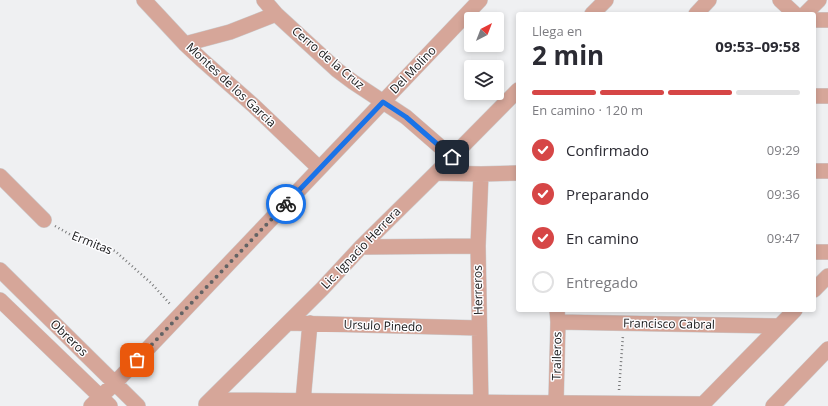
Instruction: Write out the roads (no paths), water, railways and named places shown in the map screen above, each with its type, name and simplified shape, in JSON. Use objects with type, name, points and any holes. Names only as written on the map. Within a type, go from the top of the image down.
[{"type":"street","name":"Montes de los Garcia","points":[[144,0],[185,44],[254,106],[319,168]]},
{"type":"street","name":"Cerro de la Cruz","points":[[264,0],[276,14],[337,70],[406,117],[452,157]]},
{"type":"street","name":"Del Molino","points":[[100,403],[115,383],[480,0]]},
{"type":"street","points":[[594,12],[606,0]]},
{"type":"street","points":[[698,12],[709,0]]},
{"type":"street","points":[[780,0],[793,12]]},
{"type":"street","points":[[807,12],[819,0]]},
{"type":"street","points":[[185,44],[230,32],[276,14]]},
{"type":"street","points":[[816,20],[828,20]]},
{"type":"street","name":"Lic. Ignacio Herrera","points":[[207,403],[322,289],[361,247],[516,92]]},
{"type":"street","points":[[816,96],[828,96]]},
{"type":"street","points":[[816,171],[828,171]]},
{"type":"street","points":[[436,173],[481,174],[516,172]]},
{"type":"street","name":"Herreros","points":[[480,404],[478,246],[481,174]]},
{"type":"street","points":[[0,176],[44,220]]},
{"type":"street","points":[[361,247],[478,246]]},
{"type":"street","points":[[816,252],[828,252]]},
{"type":"street","name":"Obreros","points":[[0,270],[138,406]]},
{"type":"street","points":[[816,288],[828,276]]},
{"type":"street","name":"Obreros","points":[[0,300],[100,403]]},
{"type":"street","points":[[207,403],[303,401],[480,404],[618,403],[702,405],[793,312]]},
{"type":"street","name":"Francisco Cabral","points":[[558,316],[624,323],[779,326]]},
{"type":"street","name":"Traileros","points":[[556,403],[558,316]]},
{"type":"street","name":"Ursulo Pinedo","points":[[288,323],[479,328]]},
{"type":"street","points":[[303,401],[310,324]]},
{"type":"street","points":[[773,406],[828,349]]}]
